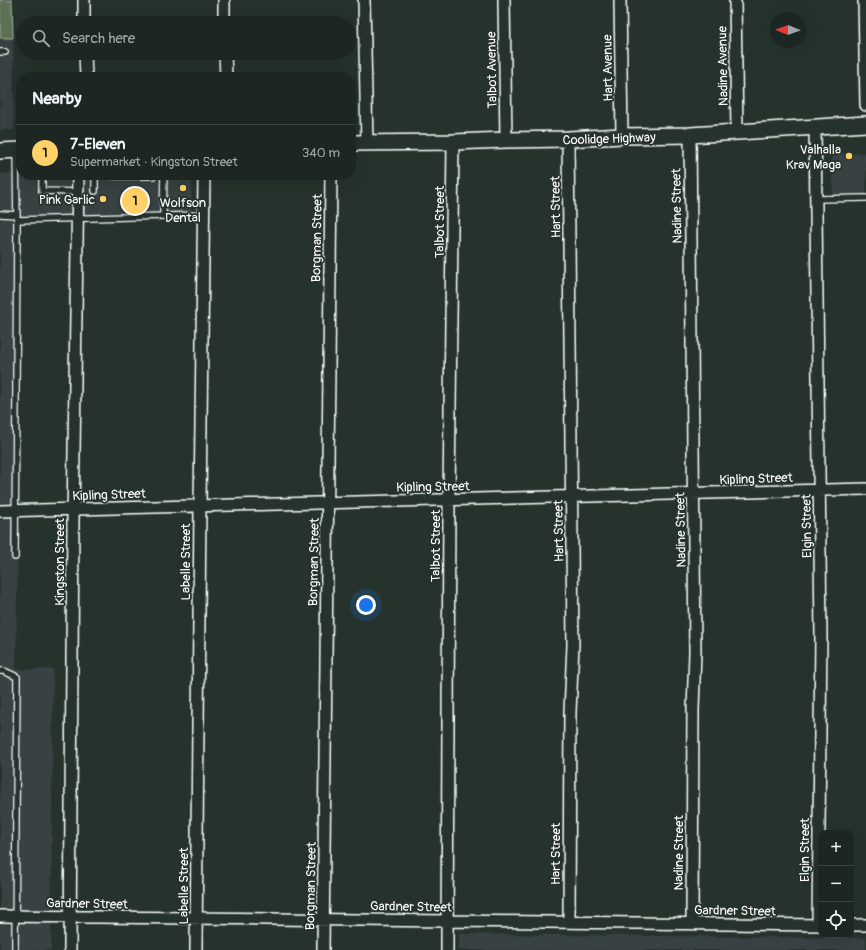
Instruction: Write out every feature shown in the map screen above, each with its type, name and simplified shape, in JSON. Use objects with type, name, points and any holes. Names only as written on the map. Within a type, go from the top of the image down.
[{"type":"main road","name":"Coolidge Highway","points":[[356,143],[690,135],[866,124]]},
{"type":"main road","points":[[0,151],[16,150]]},
{"type":"street","points":[[84,0],[84,16]]},
{"type":"street","points":[[224,0],[224,16]]},
{"type":"street","points":[[364,0],[367,144]]},
{"type":"street","name":"Talbot Avenue","points":[[504,0],[506,140]]},
{"type":"street","name":"Hart Avenue","points":[[620,0],[622,136]]},
{"type":"street","name":"Nadine Avenue","points":[[735,0],[737,132]]},
{"type":"street","points":[[864,0],[866,105]]},
{"type":"street","points":[[85,60],[86,72]]},
{"type":"street","points":[[225,60],[226,72]]},
{"type":"street","name":"Elgin Street","points":[[815,127],[821,636],[820,902]]},
{"type":"street","name":"Nadine Street","points":[[690,135],[696,652],[693,710],[692,924]]},
{"type":"street","name":"Hart Street","points":[[568,139],[573,662],[570,712],[569,922]]},
{"type":"street","name":"Talbot Street","points":[[447,950],[449,500],[453,142]]},
{"type":"street","name":"Kingston Street","points":[[70,950],[78,180]]},
{"type":"street","name":"Labelle Street","points":[[196,950],[204,180]]},
{"type":"street","name":"Borgman Street","points":[[323,950],[331,180]]},
{"type":"street","name":"Kipling Street","points":[[0,511],[866,489]]},
{"type":"street","name":"Gardner Street","points":[[0,916],[818,925]]},
{"type":"street","points":[[854,925],[866,926]]},
{"type":"lane","points":[[15,557],[18,180]]},
{"type":"lane","points":[[42,180],[42,191],[78,192]]},
{"type":"lane","points":[[95,180],[95,191]]},
{"type":"lane","points":[[164,180],[164,216]]},
{"type":"lane","points":[[817,199],[866,198]]},
{"type":"lane","points":[[0,214],[17,218],[77,219],[204,215]]},
{"type":"lane","points":[[0,671],[4,671],[16,677],[14,950]]},
{"type":"shaded area","points":[[0,38],[13,38],[14,130],[0,130]]},
{"type":"shaded area","points":[[866,153],[866,194],[833,195],[832,154]]},
{"type":"shaded area","points":[[16,173],[16,180],[192,180],[191,211],[16,217],[14,495],[12,523],[18,523],[16,670],[53,669],[51,950],[0,950],[0,174]]},
{"type":"shaded area","points":[[459,934],[866,938],[866,950],[459,950]]},
{"type":"green space","points":[[0,0],[12,0],[13,38],[0,38]]},
{"type":"place","name":"Valhalla Krav Maga","points":[[849,156]]},
{"type":"place","name":"Wolfson Dental","points":[[183,188]]},
{"type":"place","name":"Pink Garlic","points":[[103,199]]},
{"type":"place","name":"7-Eleven","points":[[135,201]]}]
